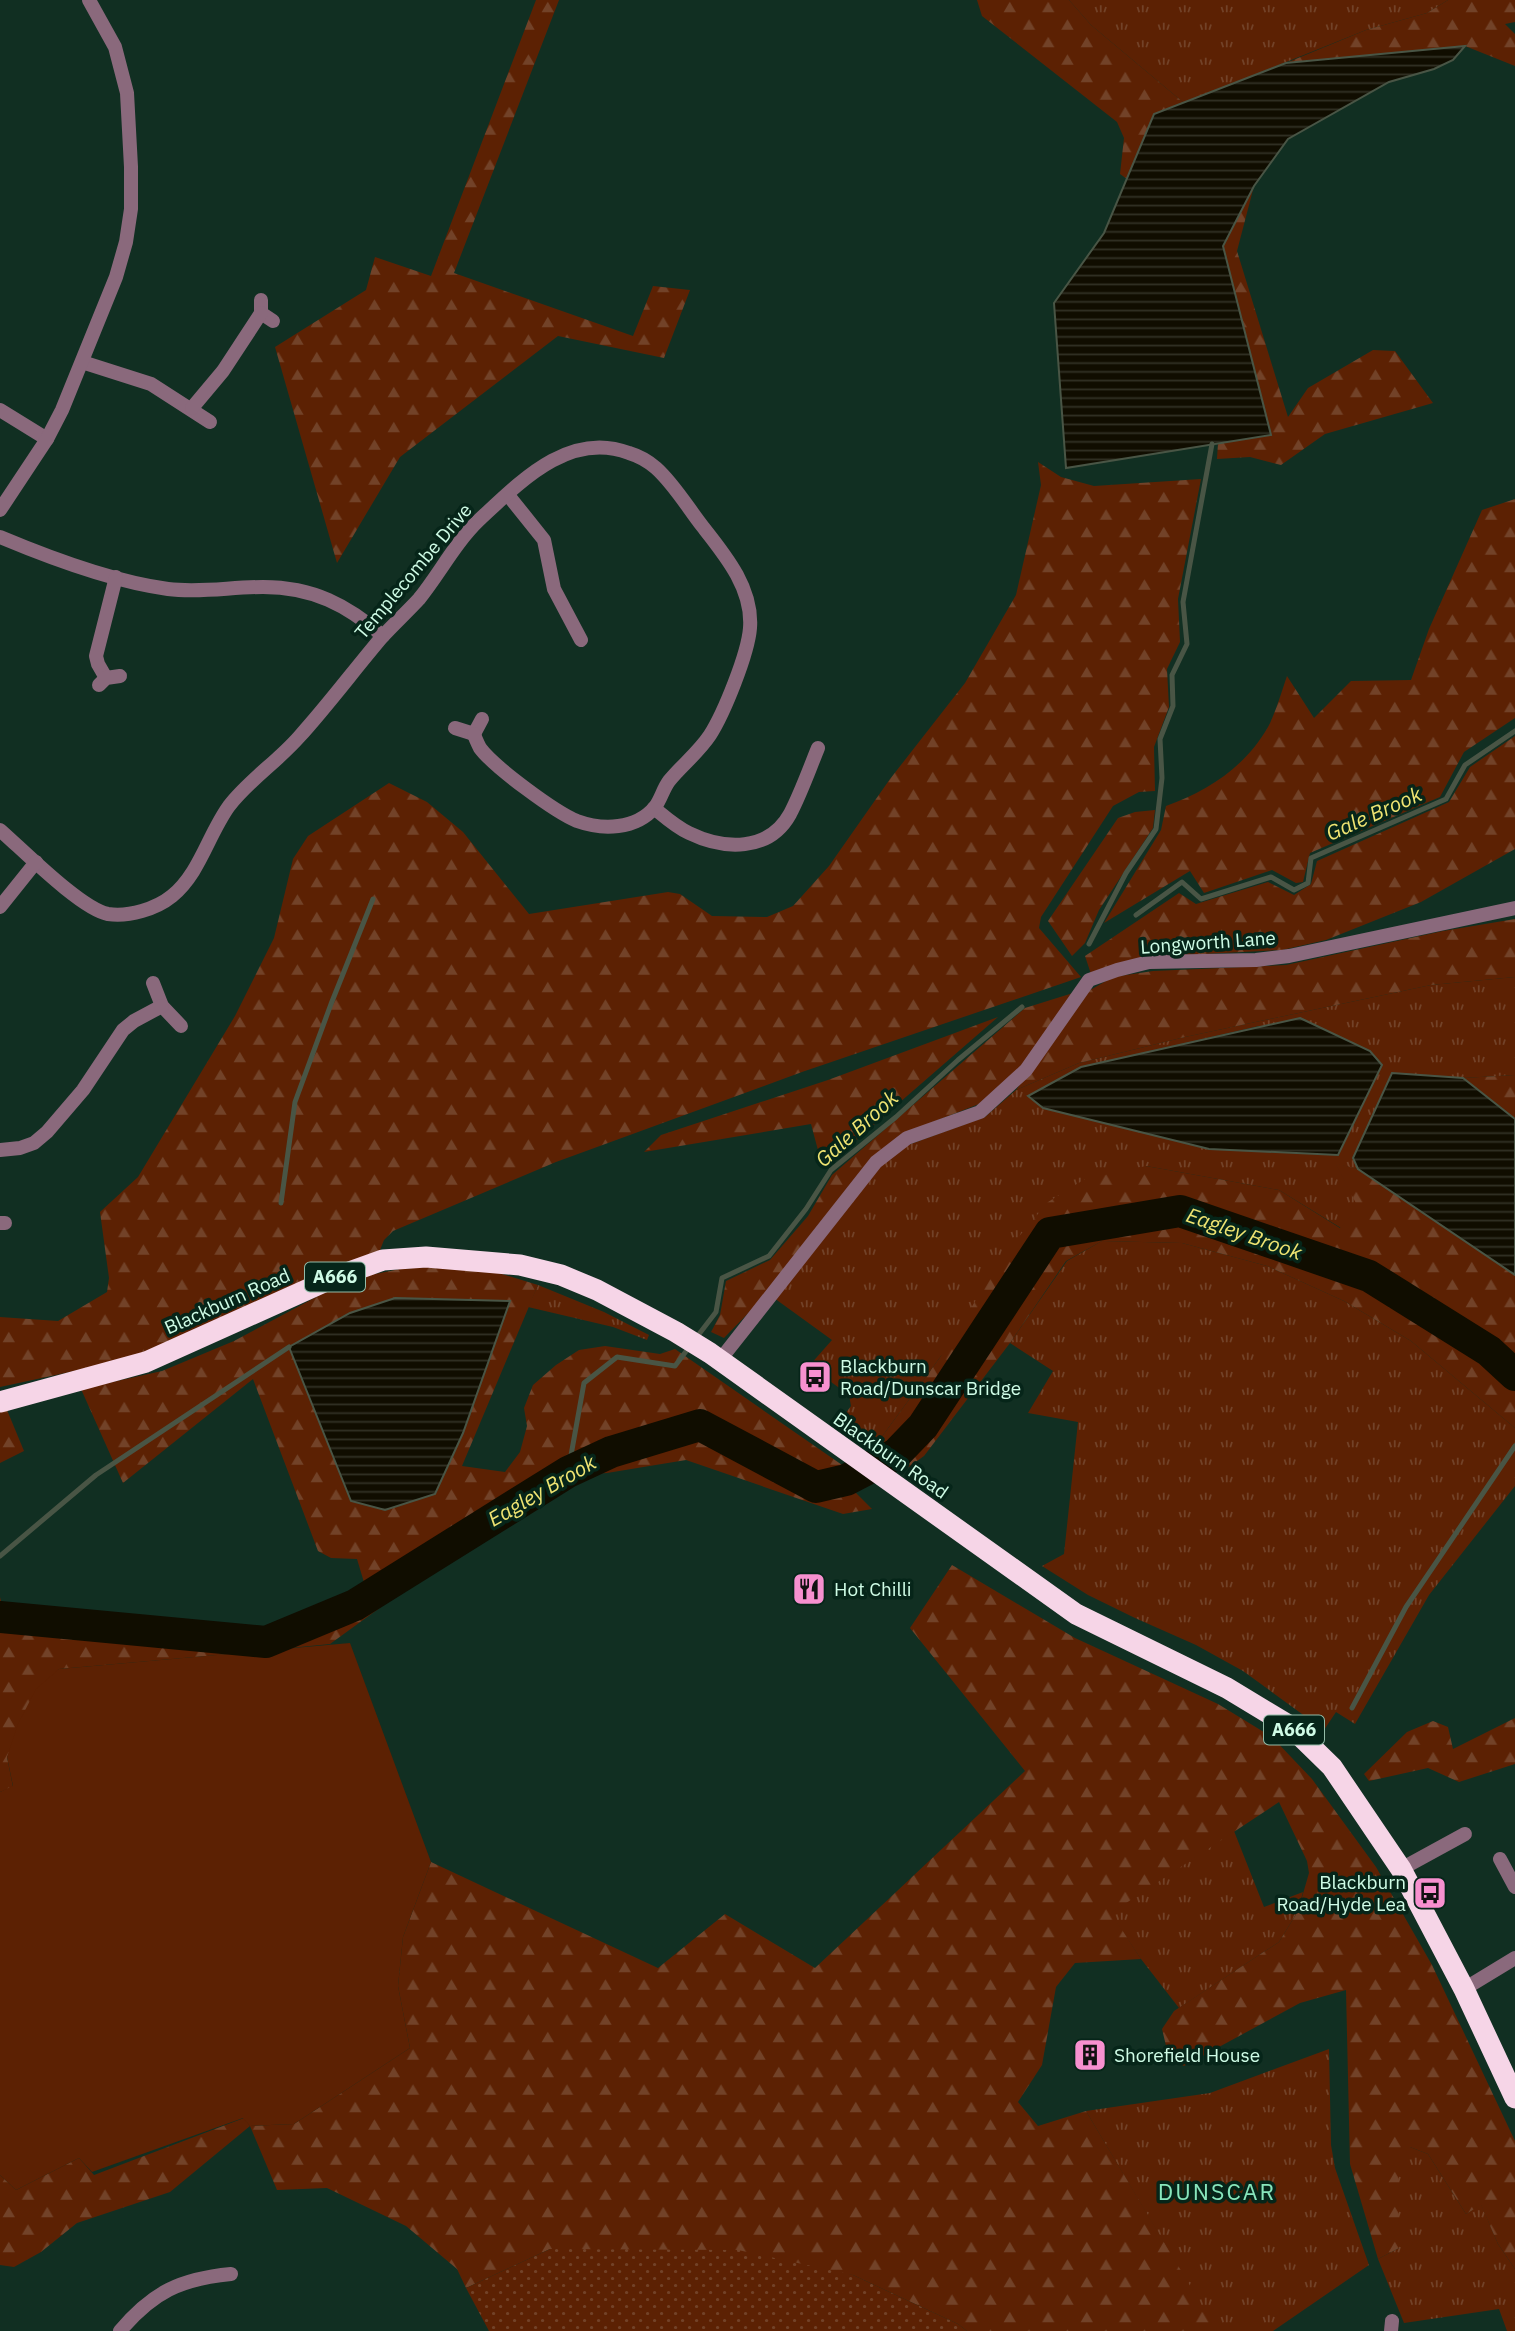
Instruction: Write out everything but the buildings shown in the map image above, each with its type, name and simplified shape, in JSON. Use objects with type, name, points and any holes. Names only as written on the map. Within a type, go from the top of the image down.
[{"type":"highway","name":"Blackburn Road","points":[[0,1402],[146,1362],[333,1278],[383,1260],[426,1257],[520,1265],[561,1275],[597,1290],[676,1332],[715,1357],[1076,1614],[1227,1688],[1290,1726],[1332,1767],[1401,1869],[1464,1989],[1515,2098]]},
{"type":"street","points":[[0,510],[47,439],[62,410],[116,277],[126,242],[131,209],[127,93],[115,47],[89,0]]},
{"type":"street","points":[[192,408],[265,311]]},
{"type":"street","points":[[82,362],[150,384],[192,408],[210,422]]},
{"type":"street","points":[[0,410],[47,439]]},
{"type":"street","name":"Templecombe Drive","points":[[0,830],[85,904],[105,914],[127,914],[149,909],[168,900],[184,886],[228,807],[244,788],[300,737],[383,636],[418,599],[476,523],[554,458],[575,449],[598,446],[630,453],[656,468],[723,552],[740,580],[749,604],[750,628],[745,651],[710,734],[669,781],[654,808]]},
{"type":"street","points":[[508,495],[544,540],[554,589],[576,616],[581,640]]},
{"type":"street","points":[[0,537],[41,555],[164,588],[212,592],[266,587],[328,598],[346,607],[383,636]]},
{"type":"street","points":[[109,679],[98,664],[96,656],[116,577]]},
{"type":"street","points":[[474,734],[482,719]]},
{"type":"street","points":[[455,728],[474,734],[482,750],[524,786],[568,817],[608,828],[634,821],[654,808],[675,825],[701,838],[734,846],[765,839],[779,828],[790,815],[818,748]]},
{"type":"street","points":[[806,775],[821,781]]},
{"type":"street","points":[[0,907],[36,862]]},
{"type":"street","name":"Longworth Lane","points":[[715,1357],[876,1162],[907,1138],[980,1112],[1026,1070],[1089,980],[1149,962],[1256,960],[1289,956],[1515,908]]},
{"type":"street","points":[[153,983],[162,1006],[181,1026]]},
{"type":"street","points":[[0,1150],[34,1143],[47,1132],[83,1090],[123,1030],[162,1006]]},
{"type":"street","points":[[1401,1869],[1465,1834]]},
{"type":"street","points":[[1500,1859],[1515,1887]]},
{"type":"street","points":[[1464,1989],[1515,1958]]},
{"type":"street","points":[[205,2260],[207,2276]]},
{"type":"street","points":[[120,2331],[144,2304],[158,2294],[207,2276],[231,2274]]},
{"type":"green space","points":[[536,0],[559,0],[454,273],[633,336],[653,286],[690,290],[664,358],[558,336],[400,457],[337,563],[275,347],[366,290],[375,257],[431,276]]},
{"type":"green space","points":[[977,0],[1069,0],[1091,25],[1184,103],[1154,114],[1127,179],[1120,174],[1124,138],[1117,122],[982,16]]},
{"type":"green space","points":[[1069,0],[1448,0],[1427,13],[1366,30],[1184,103],[1091,25]]},
{"type":"green space","points":[[1448,0],[1515,0],[1515,22],[1505,24],[1515,34],[1515,66],[1465,46],[1286,63],[1366,30],[1427,13]]},
{"type":"green space","points":[[1254,186],[1237,251],[1288,417],[1308,388],[1373,350],[1395,351],[1433,403],[1325,434],[1281,465],[1250,457],[1217,459],[1218,443],[1271,434],[1223,247]]},
{"type":"green space","points":[[1038,462],[1061,477],[1094,486],[1201,479],[1178,599],[1180,642],[1167,669],[1169,707],[1154,747],[1155,791],[1139,792],[1113,806],[1041,917],[1039,928],[1081,977],[802,1072],[556,1162],[393,1231],[384,1240],[378,1255],[130,1359],[0,1387],[0,1317],[58,1321],[107,1292],[109,1278],[100,1212],[138,1177],[235,1016],[274,938],[293,859],[308,836],[389,783],[427,802],[463,832],[529,914],[668,892],[680,894],[712,916],[767,917],[793,906],[829,866],[890,779],[965,683],[1016,595],[1041,485]]},
{"type":"green space","points":[[1515,499],[1515,718],[1464,752],[1440,797],[1310,853],[1303,882],[1296,883],[1272,870],[1204,893],[1190,871],[1104,923],[1161,830],[1166,806],[1211,785],[1237,766],[1268,727],[1287,676],[1314,718],[1351,681],[1411,680],[1429,629],[1482,510]]},
{"type":"green space","points":[[1515,736],[1515,849],[1421,902],[1326,940],[1282,950],[1165,956],[1091,974],[1085,956],[1179,893],[1196,904],[1268,882],[1294,895],[1311,884],[1317,861],[1449,802],[1470,767]]},
{"type":"green space","points":[[1155,810],[1153,828],[1099,910],[1085,943],[1072,956],[1048,921],[1118,818],[1135,812]]},
{"type":"green space","points":[[1515,919],[1515,977],[1431,985],[1185,1037],[1079,1063],[1016,1090],[1085,993],[1113,977],[1153,971],[1286,965],[1443,931]]},
{"type":"green space","points":[[1515,977],[1515,1075],[1463,1078],[1353,1158],[1358,1169],[1336,1164],[1359,1207],[1341,1228],[1279,1190],[1146,1166],[941,1356],[878,1442],[842,1418],[851,1406],[849,1395],[809,1366],[832,1340],[774,1298],[880,1166],[908,1145],[985,1117],[1016,1090],[1079,1063],[1185,1037],[1431,985]],"holes":[[[1259,1026],[1209,1149],[1043,1108],[1029,1096],[1081,1067]]]},
{"type":"green space","points":[[1073,993],[1021,1067],[979,1104],[915,1129],[724,1338],[711,1332],[720,1315],[726,1281],[770,1260],[808,1216],[832,1175],[1025,1008]]},
{"type":"green space","points":[[998,1017],[823,1169],[811,1124],[644,1152],[661,1135],[828,1080]]},
{"type":"green space","points":[[1515,1075],[1515,1119],[1463,1078]]},
{"type":"green space","points":[[1335,1163],[1358,1169],[1515,1275],[1515,1428],[1411,1341],[1344,1301],[1267,1266],[1182,1243],[1102,1241],[1066,1261],[1010,1343],[924,1456],[906,1469],[878,1442],[941,1356],[1006,1252],[1048,1202],[1085,1179],[1146,1166],[1279,1190],[1340,1228],[1358,1207]]},
{"type":"green space","points":[[1102,1241],[1182,1243],[1267,1266],[1344,1301],[1411,1341],[1515,1428],[1515,1486],[1429,1595],[1355,1724],[1336,1712],[1324,1730],[1243,1671],[1196,1645],[1088,1595],[1042,1566],[1064,1554],[1078,1422],[1028,1413],[1053,1371],[1010,1343],[1067,1261]]},
{"type":"green space","points":[[452,1265],[489,1270],[538,1285],[462,1466],[505,1472],[520,1452],[527,1426],[524,1408],[533,1385],[579,1350],[605,1346],[660,1354],[675,1349],[845,1467],[815,1479],[701,1412],[586,1453],[366,1589],[357,1559],[331,1558],[318,1551],[253,1379],[123,1483],[81,1389],[162,1371],[234,1341],[350,1279],[400,1269]]},
{"type":"green space","points":[[538,1285],[604,1312],[649,1335],[647,1340],[613,1327],[528,1307]]},
{"type":"green space","points":[[7,1410],[24,1451],[0,1463],[0,1412]]},
{"type":"green space","points":[[698,1433],[811,1495],[852,1489],[872,1509],[843,1514],[686,1460],[607,1473],[575,1475],[618,1457]]},
{"type":"green space","points":[[494,1525],[330,1644],[269,1650],[359,1614]]},
{"type":"green space","points":[[952,1565],[1075,1638],[1218,1704],[1272,1737],[1312,1779],[1376,1867],[1432,1965],[1515,2141],[1515,2269],[1498,2244],[1481,2205],[1466,2214],[1428,2154],[1410,2147],[1399,2148],[1399,2248],[1378,2259],[1350,2164],[1346,1990],[1300,2003],[1184,2066],[1169,2058],[1162,2029],[1174,2011],[1279,1942],[1298,1911],[1309,1873],[1307,1861],[1279,1802],[1111,1913],[1141,1959],[1075,1963],[1056,1987],[1042,2065],[1018,2102],[1038,2126],[1086,2111],[1217,2331],[967,2331],[958,2324],[853,2275],[550,2249],[466,2288],[457,2269],[406,2226],[327,2188],[277,2190],[250,2126],[294,2124],[410,2048],[398,1986],[403,1937],[431,1862],[658,1968],[725,1914],[815,1968],[1025,1771],[910,1628]]},
{"type":"green space","points":[[0,1597],[6,1624],[251,1652],[59,1669],[7,1757],[13,1787],[0,1792]]},
{"type":"green space","points":[[350,1643],[431,1862],[403,1937],[398,1986],[410,2048],[294,2124],[250,2126],[243,2118],[92,2172],[79,2158],[16,2190],[0,2175],[0,1792],[13,1786],[7,1757],[18,1724],[36,1689],[59,1669]]},
{"type":"green space","points":[[1515,1718],[1515,1764],[1459,1782],[1428,1768],[1369,1781],[1364,1774],[1407,1732],[1433,1721],[1448,1727],[1453,1749]]},
{"type":"green space","points":[[1234,1831],[1264,1907],[1303,1892],[1298,1911],[1279,1942],[1179,2008],[1110,1913]]},
{"type":"green space","points":[[1329,2049],[1331,2145],[1335,2168],[1369,2265],[1273,2331],[1216,2331],[1086,2111],[1210,2093]]},
{"type":"green space","points":[[244,2118],[250,2126],[170,2192],[77,2223],[41,2252],[14,2267],[0,2265],[0,2175],[16,2190],[79,2158],[94,2175]]},
{"type":"green space","points":[[1399,2147],[1410,2147],[1428,2154],[1466,2214],[1481,2204],[1498,2244],[1515,2269],[1515,2331],[1507,2331],[1499,2309],[1404,2323],[1378,2259],[1399,2248]]},
{"type":"green space","points":[[550,2249],[738,2250],[853,2275],[958,2324],[967,2331],[489,2331],[466,2288]]},
{"type":"shaded area","points":[[1465,46],[1453,60],[1434,69],[1389,82],[1288,139],[1254,186],[1223,246],[1271,435],[1066,468],[1054,303],[1104,233],[1154,114],[1286,63]]},
{"type":"shaded area","points":[[1300,1018],[1370,1051],[1382,1065],[1338,1155],[1209,1149],[1043,1108],[1028,1096],[1081,1067]]},
{"type":"shaded area","points":[[1392,1073],[1463,1078],[1515,1119],[1515,1275],[1358,1169],[1353,1158]]},
{"type":"shaded area","points":[[395,1298],[510,1301],[463,1433],[435,1494],[385,1510],[351,1501],[289,1347],[350,1313]]},
{"type":"waterway","points":[[1089,944],[1126,873],[1156,829],[1162,778],[1160,739],[1173,706],[1172,675],[1187,644],[1183,602],[1212,444]]},
{"type":"waterway","name":"Gale Brook","points":[[1136,915],[1182,882],[1201,899],[1271,877],[1294,890],[1308,883],[1311,858],[1446,799],[1465,765],[1515,731]]},
{"type":"waterway","points":[[281,1203],[295,1102],[373,899]]},
{"type":"waterway","name":"Gale Brook","points":[[696,1338],[716,1312],[722,1278],[769,1256],[806,1209],[831,1170],[1022,1007]]},
{"type":"waterway","name":"Eagley Brook","points":[[0,1617],[266,1642],[355,1605],[568,1472],[611,1452],[700,1425],[816,1487],[846,1480],[896,1454],[923,1426],[1050,1233],[1180,1211],[1369,1276],[1489,1351],[1515,1375]]},
{"type":"waterway","name":"Gale Brook","points":[[568,1472],[584,1383],[617,1357],[675,1366],[690,1346]]},
{"type":"waterway","points":[[0,1556],[96,1475],[289,1347]]},
{"type":"waterway","points":[[1352,1708],[1406,1607],[1515,1446]]},
{"type":"place","name":"Blackburn Road/Dunscar Bridge","points":[[815,1377]]},
{"type":"place","name":"Hot Chilli","points":[[809,1589]]},
{"type":"place","name":"Blackburn Road/Hyde Lea","points":[[1430,1893]]},
{"type":"place","name":"Shorefield House","points":[[1090,2055]]},
{"type":"district","name":"DUNSCAR","points":[[1217,2192]]}]
